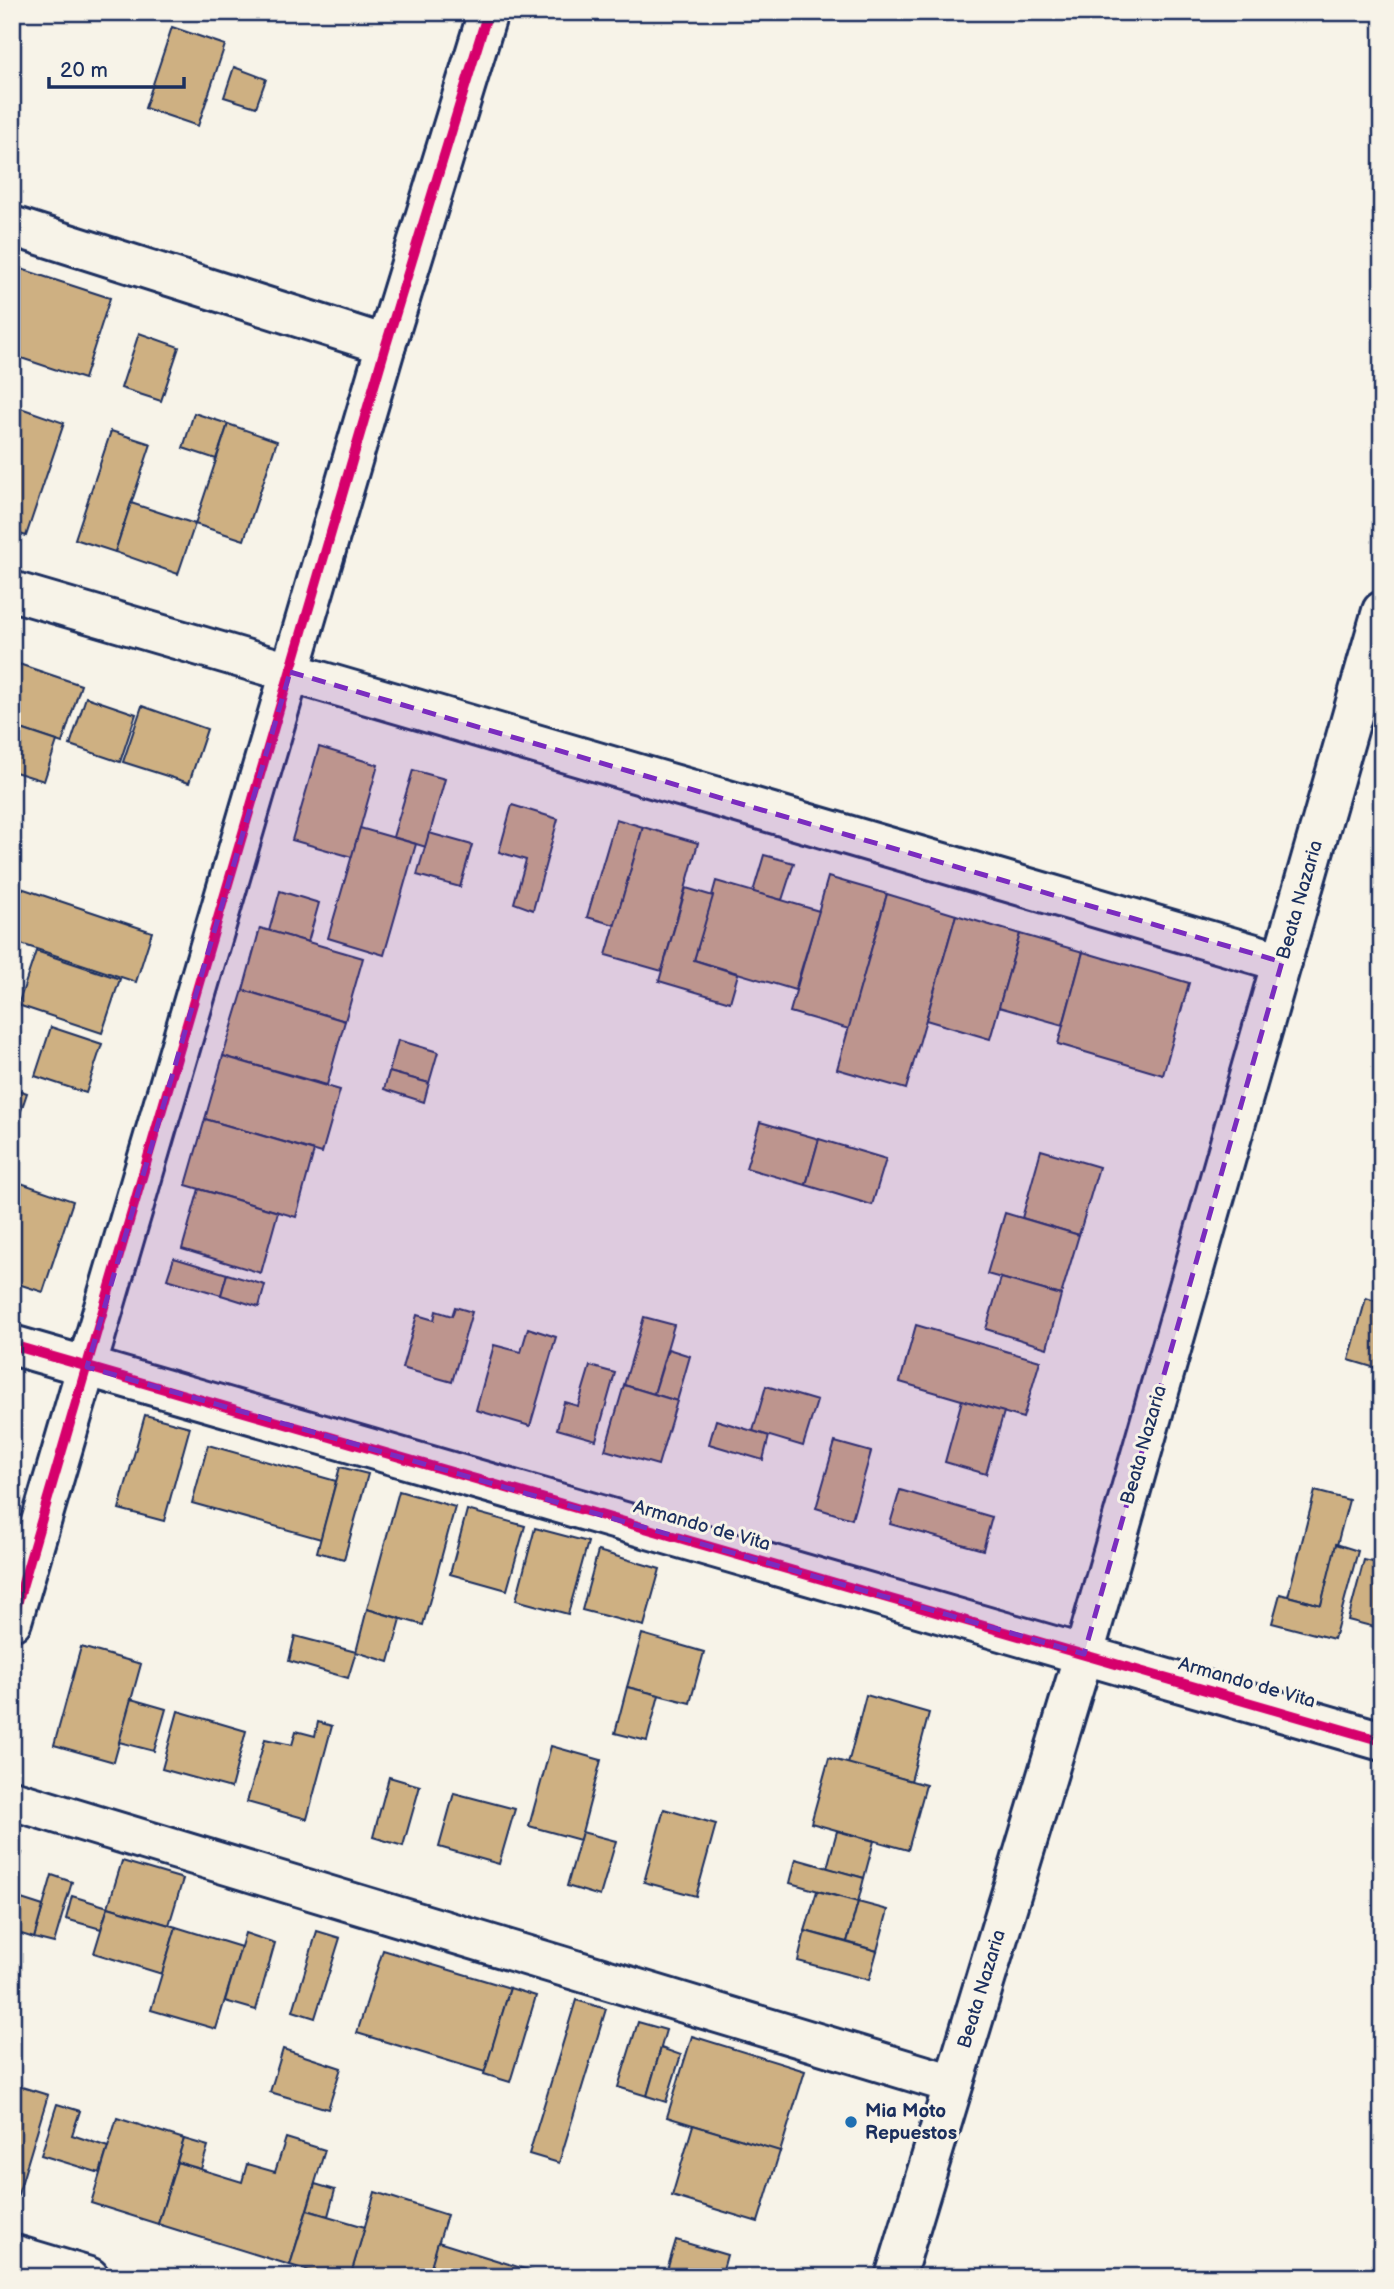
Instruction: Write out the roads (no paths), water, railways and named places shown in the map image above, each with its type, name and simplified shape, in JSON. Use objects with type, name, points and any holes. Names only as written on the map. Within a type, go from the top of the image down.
[{"type":"street","points":[[12,1621],[386,345],[488,12]]},
{"type":"street","points":[[12,226],[386,345]]},
{"type":"street","points":[[12,591],[1282,962]]},
{"type":"street","name":"Beata Nazaria","points":[[895,2277],[1084,1654],[1382,611]]},
{"type":"street","name":"Armando de Vita","points":[[12,1345],[1382,1741]]},
{"type":"street","points":[[12,1800],[953,2084]]},
{"type":"street","points":[[12,2254],[89,2277]]},
{"type":"place","name":"Mia Moto Repuestos","points":[[851,2122]]}]
